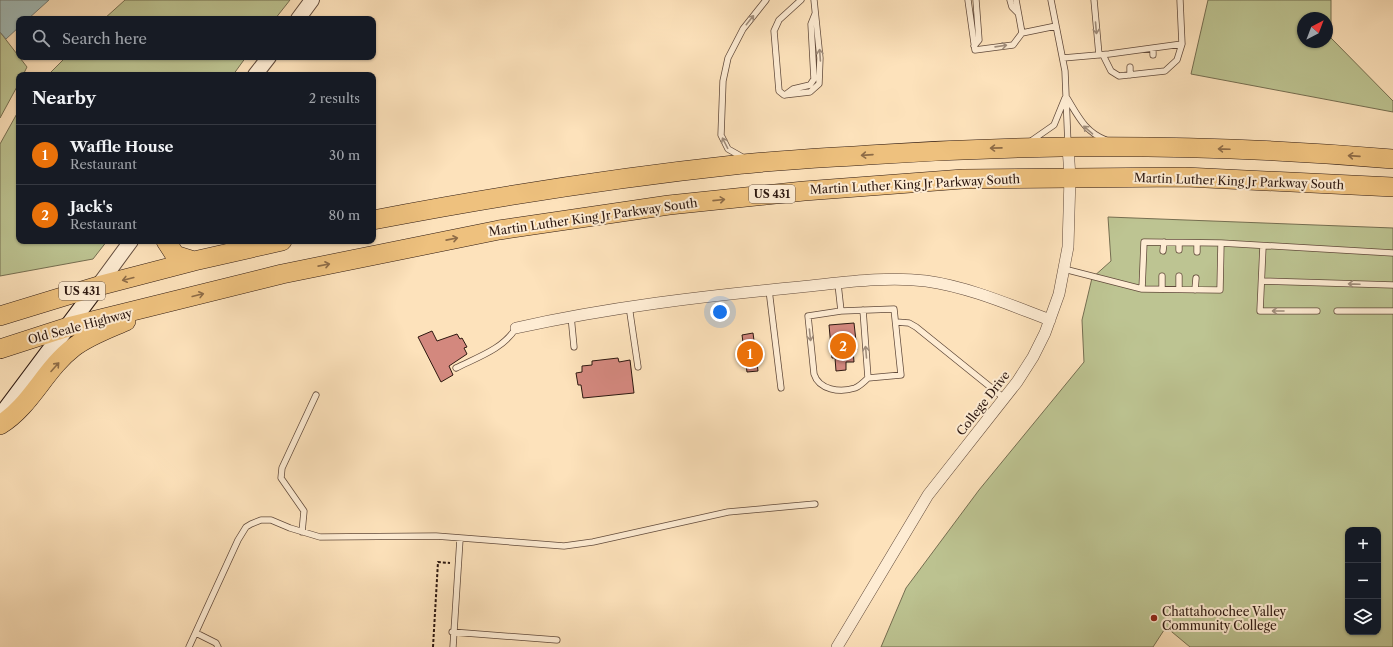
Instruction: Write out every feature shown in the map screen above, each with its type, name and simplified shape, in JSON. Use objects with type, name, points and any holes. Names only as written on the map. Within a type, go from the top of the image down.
[{"type":"highway","points":[[376,219],[552,188],[757,163],[919,151],[1123,147],[1226,149],[1393,159]]},
{"type":"highway","name":"Martin Luther King Jr Parkway South","points":[[160,304],[282,274],[499,230],[670,205],[804,191],[963,179],[1070,177],[1185,177],[1393,188]]},
{"type":"highway","points":[[168,244],[175,255],[194,261]]},
{"type":"highway","name":"US 431","points":[[0,316],[98,286],[194,261],[269,244]]},
{"type":"highway","points":[[0,425],[14,416],[54,368],[74,347],[160,304]]},
{"type":"highway","name":"Old Seale Highway","points":[[0,349],[68,326],[160,304]]},
{"type":"main road","points":[[0,417],[98,286]]},
{"type":"street","points":[[300,16],[312,0]]},
{"type":"street","points":[[258,72],[268,60]]},
{"type":"street","name":"College Drive","points":[[837,647],[928,495],[1004,398],[1033,357],[1050,320],[1059,294],[1068,247],[1070,177],[1068,147]]},
{"type":"street","points":[[98,286],[130,244]]},
{"type":"street","points":[[516,328],[571,316],[629,306],[884,279],[927,281],[971,291],[1050,320]]},
{"type":"lane","points":[[757,163],[739,156],[728,149],[721,135],[723,81],[728,58],[743,29],[766,0]]},
{"type":"lane","points":[[801,0],[779,20],[774,31],[779,91],[784,96],[793,89],[810,85],[814,79],[811,24],[815,13],[814,0]]},
{"type":"lane","points":[[968,0],[975,50],[1013,45],[1022,33],[1056,26]]},
{"type":"lane","points":[[974,46],[978,40],[976,0]]},
{"type":"lane","points":[[1010,0],[1012,7],[1019,13]]},
{"type":"lane","points":[[1016,0],[1022,33]]},
{"type":"lane","points":[[1051,0],[1062,58],[1066,96],[1068,147]]},
{"type":"lane","points":[[1094,0],[1101,55],[1111,71],[1119,76],[1165,71],[1177,60],[1182,44],[1180,0]]},
{"type":"lane","points":[[1062,58],[1141,52],[1153,48],[1182,44]]},
{"type":"lane","points":[[1153,48],[1153,55]]},
{"type":"lane","points":[[1153,65],[1153,72]]},
{"type":"lane","points":[[1141,66],[1141,74]]},
{"type":"lane","points":[[1130,67],[1130,75]]},
{"type":"lane","points":[[1066,96],[1083,125],[1095,136],[1123,147]]},
{"type":"lane","points":[[1020,148],[1044,134],[1054,125],[1066,96]]},
{"type":"lane","points":[[1142,288],[1144,242],[1221,243],[1393,253]]},
{"type":"lane","points":[[1164,242],[1164,251]]},
{"type":"lane","points":[[1179,243],[1179,250]]},
{"type":"lane","points":[[1197,243],[1197,252]]},
{"type":"lane","points":[[1064,269],[1142,288],[1220,290],[1221,243]]},
{"type":"lane","points":[[1264,246],[1260,311],[1317,311]]},
{"type":"lane","points":[[1162,276],[1162,289]]},
{"type":"lane","points":[[1179,276],[1179,289]]},
{"type":"lane","points":[[1195,290],[1196,278]]},
{"type":"lane","points":[[1262,281],[1393,285]]},
{"type":"lane","points":[[838,284],[841,311]]},
{"type":"lane","points":[[769,290],[781,388]]},
{"type":"lane","points":[[629,306],[638,367]]},
{"type":"lane","points":[[894,309],[901,375],[868,378],[853,388],[830,389],[824,387],[815,378],[808,316],[841,311],[894,309]]},
{"type":"lane","points":[[863,310],[868,378]]},
{"type":"lane","points":[[1337,311],[1393,311]]},
{"type":"lane","points":[[571,316],[574,347]]},
{"type":"lane","points":[[896,322],[910,323],[916,327],[1004,398]]},
{"type":"lane","points":[[456,368],[501,345],[510,337],[516,328]]},
{"type":"lane","points":[[302,532],[304,511],[282,478],[282,468],[316,395]]},
{"type":"lane","points":[[189,647],[238,540],[246,527],[261,520],[271,520],[320,537],[436,536],[564,546],[593,542],[728,512],[815,504]]},
{"type":"lane","points":[[453,647],[452,632],[460,539]]},
{"type":"lane","points":[[452,632],[557,640]]},
{"type":"lane","points":[[196,633],[216,643],[218,647]]},
{"type":"path","points":[[433,647],[438,562],[458,563]]},
{"type":"green space","points":[[125,0],[290,0],[277,16],[107,16]]},
{"type":"green space","points":[[1208,0],[1331,0],[1331,12],[1297,12],[1297,48],[1333,48],[1333,40],[1393,101],[1393,112],[1191,74]]},
{"type":"green space","points":[[0,32],[16,53],[16,60],[22,60],[27,67],[24,72],[16,72],[16,89],[0,118]]},
{"type":"green space","points":[[63,60],[244,60],[235,72],[51,72]]},
{"type":"green space","points":[[16,115],[16,244],[105,244],[93,259],[0,276],[0,144]]},
{"type":"green space","points":[[1108,217],[1393,228],[1393,647],[1190,647],[1166,627],[1153,647],[881,647],[906,588],[979,490],[1084,362],[1082,320],[1092,278],[1111,261]]},
{"type":"water","points":[[0,0],[49,0],[31,16],[16,16],[16,30],[6,39],[0,32]]},
{"type":"building","points":[[854,323],[857,350],[853,350],[854,362],[846,362],[846,370],[836,371],[835,358],[832,358],[829,325]]},
{"type":"building","points":[[432,331],[437,341],[457,334],[460,339],[462,338],[467,347],[464,348],[467,354],[449,366],[453,375],[441,382],[418,337]]},
{"type":"building","points":[[753,333],[758,371],[747,372],[742,335]]},
{"type":"building","points":[[618,358],[619,362],[630,360],[634,393],[583,398],[581,385],[578,385],[576,373],[582,372],[582,366],[592,365],[592,361]]},
{"type":"place","name":"Jack's","points":[[843,346]]},
{"type":"place","name":"Waffle House","points":[[750,354]]},
{"type":"place","name":"Chattahoochee Valley Community College","points":[[1154,618]]}]
